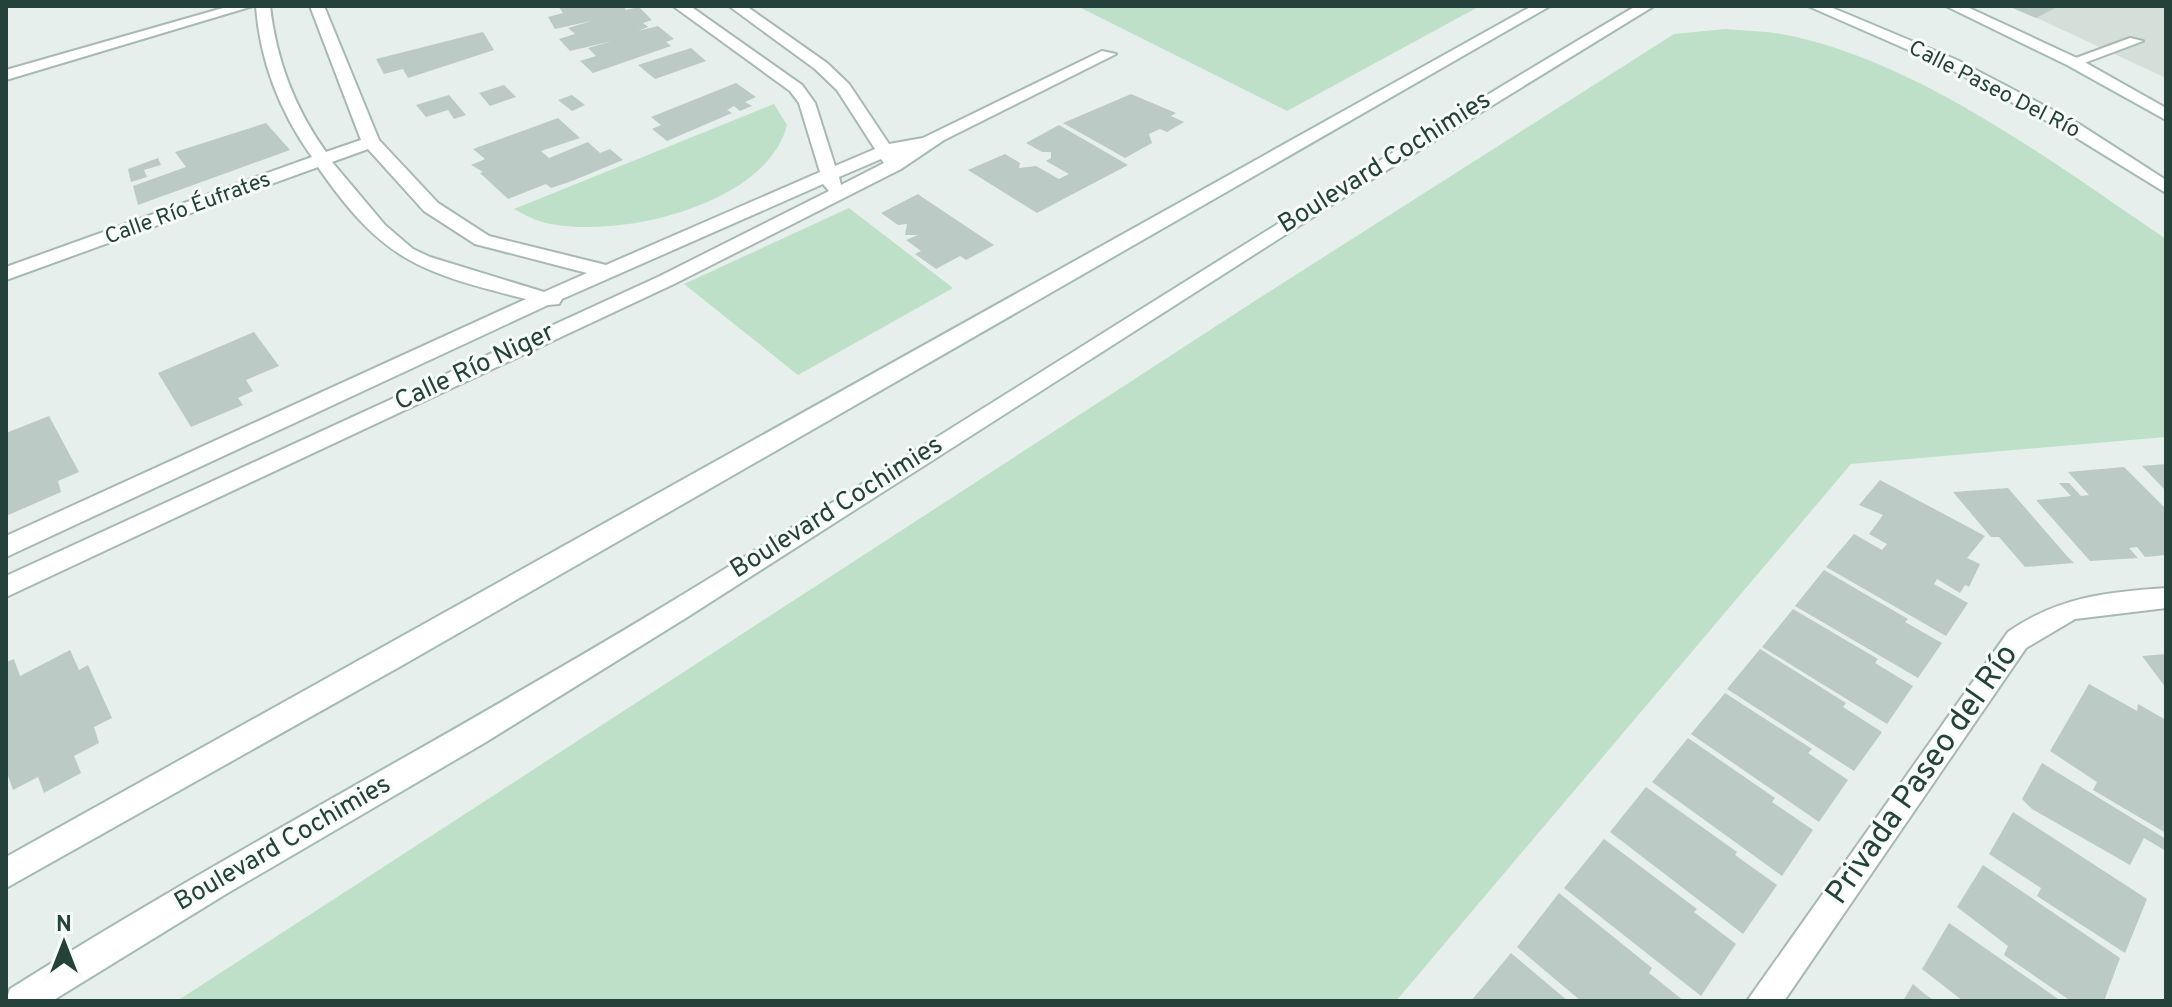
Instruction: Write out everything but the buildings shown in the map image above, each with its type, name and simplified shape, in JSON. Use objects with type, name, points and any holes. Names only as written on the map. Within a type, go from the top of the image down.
[{"type":"street","points":[[6,75],[246,6]]},
{"type":"street","points":[[263,6],[264,35],[296,119],[371,224],[404,252],[475,279],[596,312]]},
{"type":"street","points":[[317,6],[371,142],[431,207],[482,240],[539,257],[667,280]]},
{"type":"street","points":[[684,9],[705,6]]},
{"type":"street","points":[[711,28],[743,10],[771,6]]},
{"type":"street","name":"Boulevard Cochimies","points":[[6,873],[695,488],[914,360],[1543,6]]},
{"type":"street","name":"Boulevard Cochimies","points":[[22,1001],[112,942],[541,694],[1392,158],[1647,6]]},
{"type":"street","name":"Calle Paseo Del Río","points":[[1815,6],[1951,63],[2073,128],[2166,188]]},
{"type":"street","points":[[1953,6],[2073,62],[2166,115]]},
{"type":"street","points":[[684,9],[781,75],[807,103],[827,176],[837,195]]},
{"type":"street","points":[[743,10],[843,87],[889,158]]},
{"type":"street","points":[[2073,62],[2135,41]]},
{"type":"street","name":"Calle Río Niger","points":[[6,547],[547,299],[827,176],[889,158],[1108,54]]},
{"type":"street","name":"Calle Río Éufrates","points":[[6,274],[371,142]]},
{"type":"street","name":"Calle Río Niger","points":[[6,587],[667,280],[837,195],[889,158]]},
{"type":"street","points":[[189,462],[205,496]]},
{"type":"street","name":"Privada Paseo del Río","points":[[1764,1001],[2017,640],[2042,620],[2071,607],[2166,598]]},
{"type":"shaded area","points":[[2008,6],[2166,6],[2166,78],[2037,18]]},
{"type":"green space","points":[[1077,6],[1480,6],[1287,111]]},
{"type":"green space","points":[[1725,29],[1792,36],[1891,69],[1939,93],[2034,149],[2166,239],[2166,437],[1851,464],[1396,1001],[177,1001],[1264,295],[1674,34]]},
{"type":"green space","points":[[774,104],[787,125],[774,153],[750,177],[719,196],[684,211],[645,221],[572,227],[542,222],[514,209]]},
{"type":"green space","points":[[849,208],[953,288],[798,375],[684,284]]}]
